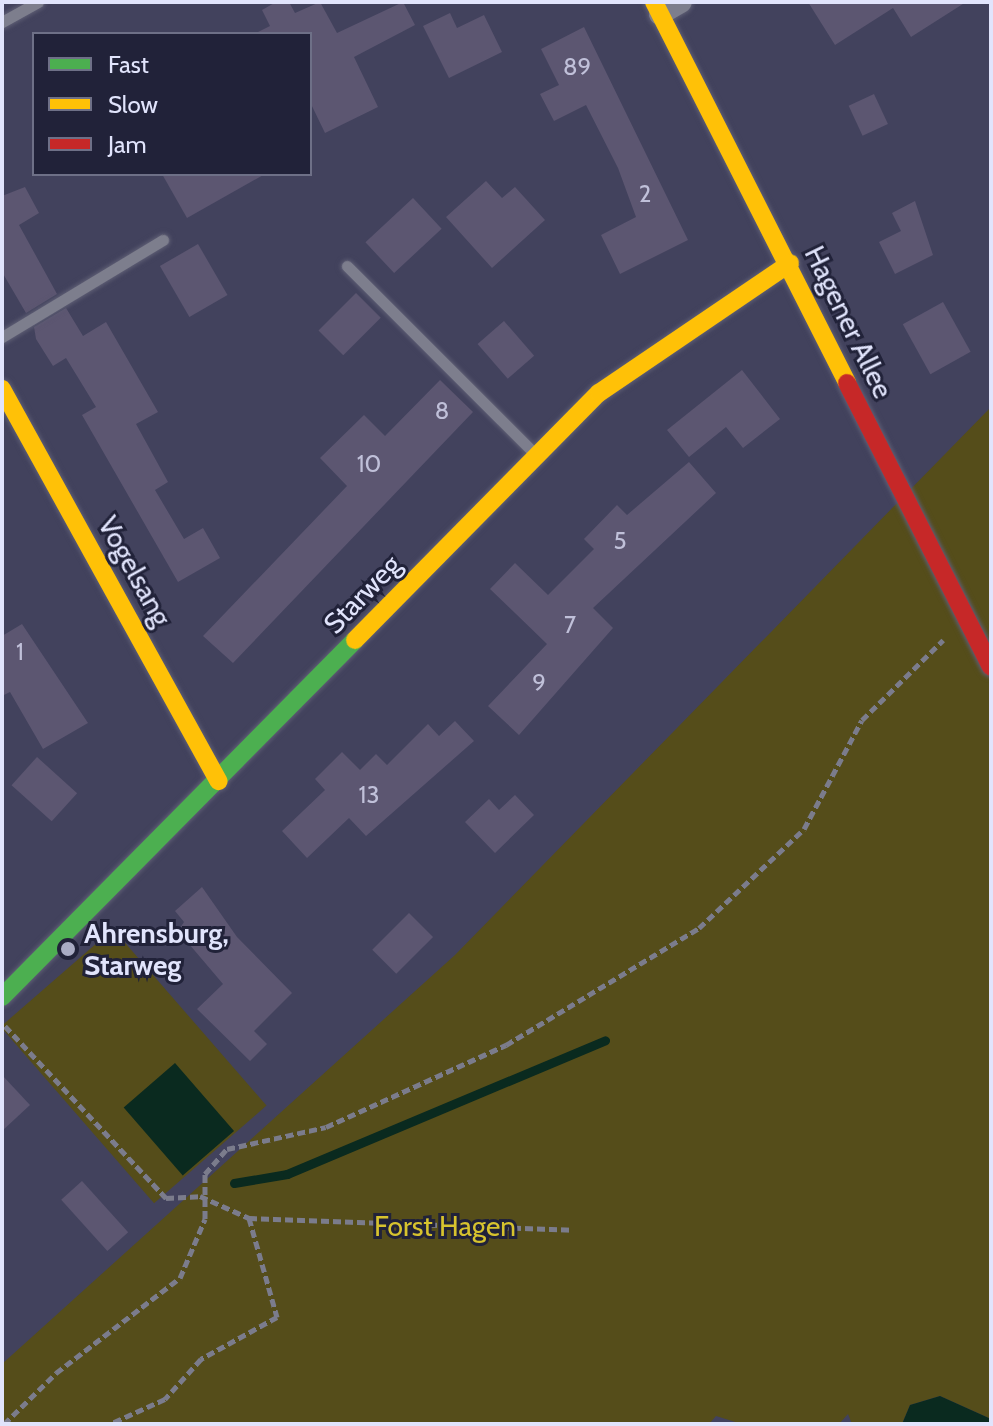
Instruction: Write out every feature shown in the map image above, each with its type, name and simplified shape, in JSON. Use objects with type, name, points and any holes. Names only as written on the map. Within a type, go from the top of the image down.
[{"type":"street","points":[[657,8],[681,2]]},
{"type":"street","name":"Hagener Allee","points":[[657,8],[790,263],[991,667]]},
{"type":"street","name":"Starweg","points":[[2,997],[599,393],[790,263]]},
{"type":"street","name":"Vogelsang","points":[[2,389],[218,781]]},
{"type":"lane","points":[[2,22],[38,2]]},
{"type":"lane","points":[[2,337],[163,240]]},
{"type":"lane","points":[[347,266],[536,456]]},
{"type":"path","points":[[4,1424],[56,1373],[180,1278],[205,1219],[200,1196],[205,1174],[227,1149],[326,1127],[506,1045],[699,928],[804,829],[862,720],[965,618]]},
{"type":"path","points":[[2,1022],[166,1198],[200,1196],[249,1218],[573,1230]]},
{"type":"path","points":[[110,1424],[165,1399],[201,1359],[277,1317],[249,1218]]},
{"type":"green space","name":"Forst Hagen","points":[[991,407],[991,1419],[940,1396],[910,1405],[902,1424],[852,1424],[848,1414],[839,1424],[742,1424],[716,1416],[709,1424],[2,1424],[2,1364],[455,955]]},
{"type":"green space","points":[[113,929],[267,1106],[154,1203],[2,1028]]},
{"type":"shaded area","points":[[175,1063],[234,1131],[183,1176],[124,1108]]},
{"type":"shaded area","points":[[940,1396],[991,1419],[991,1424],[902,1424],[910,1405]]},
{"type":"building","points":[[276,2],[289,2],[295,13],[320,2],[337,33],[403,2],[415,25],[354,57],[378,107],[325,133],[312,106],[312,32],[258,32],[270,26],[262,10]]},
{"type":"building","points":[[808,2],[966,2],[911,37],[893,8],[835,45]]},
{"type":"building","points":[[450,13],[457,28],[484,15],[502,52],[449,78],[423,26]]},
{"type":"building","points":[[584,27],[688,240],[620,274],[601,235],[636,217],[618,168],[586,105],[554,121],[540,94],[559,85],[541,49]]},
{"type":"building","points":[[874,94],[888,124],[863,136],[849,106]]},
{"type":"building","points":[[163,176],[261,176],[187,218]]},
{"type":"building","points":[[486,181],[502,198],[515,187],[545,220],[492,268],[446,217]]},
{"type":"building","points":[[25,187],[39,213],[19,225],[57,294],[26,313],[2,272],[2,196]]},
{"type":"building","points":[[413,198],[442,229],[394,273],[365,242]]},
{"type":"building","points":[[915,201],[933,255],[895,274],[879,242],[901,231],[892,213]]},
{"type":"building","points":[[198,244],[227,295],[189,317],[160,266]]},
{"type":"building","points":[[356,293],[381,318],[343,355],[319,330]]},
{"type":"building","points":[[943,302],[971,352],[930,374],[903,324]]},
{"type":"building","points":[[66,308],[83,336],[106,322],[158,412],[136,424],[168,482],[155,490],[184,539],[203,528],[220,558],[178,582],[82,415],[96,407],[66,358],[53,366],[36,339],[34,327]]},
{"type":"building","points":[[504,321],[534,356],[508,379],[478,344]]},
{"type":"building","points":[[742,370],[780,419],[743,448],[726,427],[689,457],[667,430]]},
{"type":"building","points":[[440,380],[473,412],[233,663],[203,636],[347,486],[320,458],[364,415],[385,436]]},
{"type":"building","points":[[689,462],[716,493],[593,608],[613,628],[519,735],[488,706],[547,644],[490,589],[515,563],[548,595],[594,549],[584,539],[617,505],[627,515]]},
{"type":"building","points":[[22,624],[88,723],[43,749],[10,692],[2,696],[2,636]]},
{"type":"building","points":[[455,721],[474,741],[366,836],[349,818],[307,858],[282,831],[325,790],[315,779],[342,752],[360,770],[376,754],[387,765],[428,724],[439,736]]},
{"type":"building","points":[[37,757],[77,793],[52,821],[12,785]]},
{"type":"building","points":[[515,795],[534,815],[495,853],[465,822],[489,799],[499,810]]},
{"type":"building","points":[[202,887],[237,937],[292,993],[254,1031],[267,1044],[250,1061],[197,1009],[223,984],[178,931],[184,922],[175,911]]},
{"type":"building","points":[[409,913],[433,937],[396,974],[372,950]]},
{"type":"building","points":[[2,1075],[30,1105],[2,1131]]},
{"type":"building","points":[[82,1181],[128,1232],[107,1251],[61,1200]]},
{"type":"waterway","points":[[234,1183],[287,1174],[605,1040]]},
{"type":"traffic: fast","points":[[2,997],[355,640]]},
{"type":"traffic: slow","points":[[654,2],[847,383]]},
{"type":"traffic: slow","points":[[355,640],[599,393],[790,263]]},
{"type":"traffic: slow","points":[[2,389],[218,781]]},
{"type":"traffic: jam","points":[[847,383],[991,667]]},
{"type":"place","name":"Ahrensburg, Starweg","points":[[68,949]]}]
